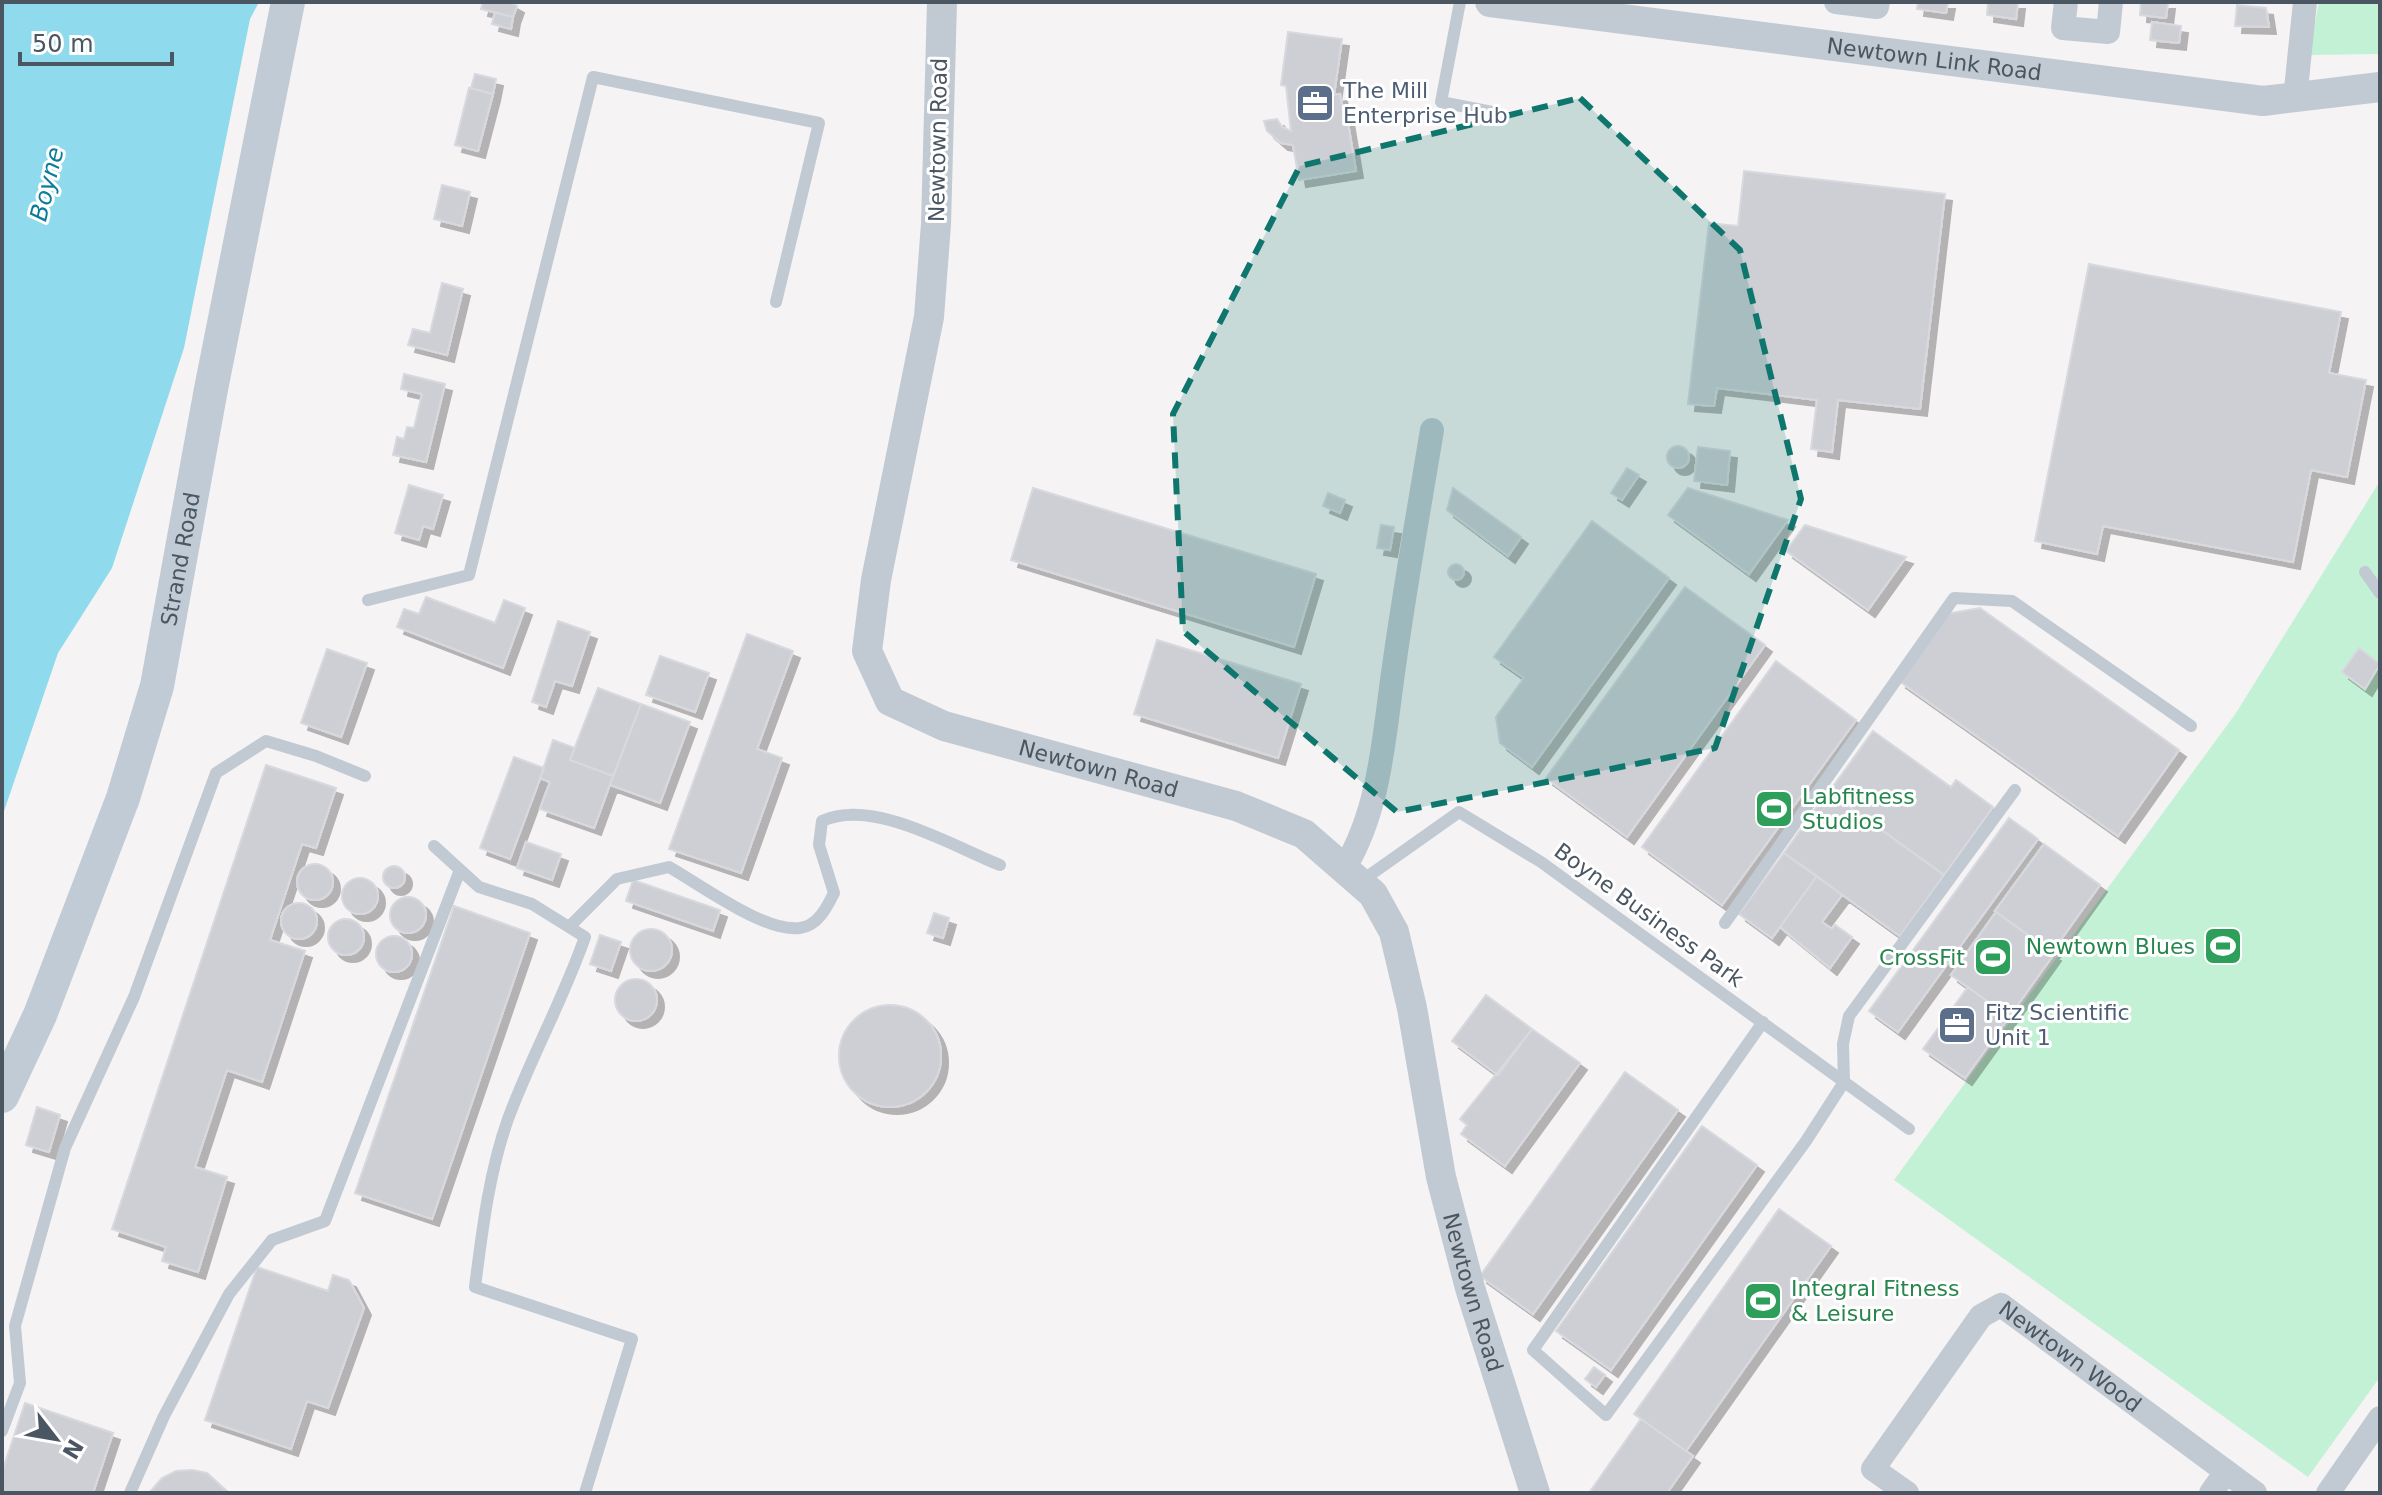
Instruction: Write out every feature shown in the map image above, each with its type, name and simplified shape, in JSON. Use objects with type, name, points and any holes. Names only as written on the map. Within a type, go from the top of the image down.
[{"type":"main road","name":"Strand Road","points":[[2,1096],[40,1015],[123,798],[157,686],[288,2]]},
{"type":"street","name":"Newtown Road","points":[[942,2],[936,224],[929,317],[876,580],[867,651],[890,701],[944,726],[1236,806],[1304,834],[1373,894],[1394,932],[1412,1008],[1445,1190],[1470,1288],[1535,1493]]},
{"type":"street","name":"Newtown Link Road","points":[[1490,2],[1634,11],[2173,91],[2263,101],[2380,87]]},
{"type":"street","points":[[1836,2],[1877,7],[1878,2]]},
{"type":"street","points":[[2066,2],[2063,28],[2108,32],[2111,2]]},
{"type":"street","points":[[2295,99],[2305,2]]},
{"type":"street","points":[[1352,874],[1386,735],[1393,669],[1432,430]]},
{"type":"street","name":"Newtown Wood","points":[[1907,1493],[1873,1469],[1981,1316],[2001,1305],[2255,1493]]},
{"type":"street","points":[[2328,1493],[2380,1418]]},
{"type":"street","points":[[2211,1493],[2226,1472]]},
{"type":"lane","points":[[1460,2],[1441,102],[1492,112]]},
{"type":"lane","points":[[368,600],[469,575],[593,77],[819,123],[776,302]]},
{"type":"lane","points":[[2365,572],[2380,593]]},
{"type":"lane","points":[[1725,923],[1954,598],[2012,601],[2191,726]]},
{"type":"lane","points":[[2,1431],[20,1383],[15,1326],[65,1148],[134,997],[216,773],[266,741],[316,756],[365,776]]},
{"type":"lane","points":[[1763,1022],[1533,1350],[1606,1415],[1806,1141],[1844,1082],[1843,1044],[1849,1016],[2015,790]]},
{"type":"lane","points":[[569,927],[617,879],[669,867],[773,926],[803,928],[822,915],[834,893],[819,845],[822,821],[841,812],[882,817],[1000,865]]},
{"type":"lane","name":"Boyne Business Park","points":[[1352,874],[1459,812],[1541,862],[1909,1129]]},
{"type":"lane","points":[[434,846],[479,887],[532,904],[585,937],[564,997],[508,1120],[483,1224],[475,1287],[632,1339],[585,1493]]},
{"type":"lane","points":[[130,1493],[164,1416],[229,1294],[272,1240],[325,1221],[460,870]]},
{"type":"highlighted area","points":[[1580,98],[1740,250],[1801,499],[1715,748],[1397,812],[1183,631],[1173,414],[1300,166]]},
{"type":"green space","points":[[2319,2],[2380,2],[2380,54],[2309,55]]},
{"type":"green space","name":"Newtown Blues","points":[[2380,481],[2380,1377],[2308,1477],[1894,1180],[2236,713]]},
{"type":"water","name":"Boyne","points":[[2,2],[259,2],[250,19],[184,348],[112,568],[58,653],[2,817]]},
{"type":"building","points":[[483,2],[510,2],[517,6],[513,17],[481,9]]},
{"type":"building","points":[[1918,2],[1948,2],[1946,13],[1917,9]]},
{"type":"building","points":[[1988,2],[2018,2],[2016,19],[1987,15]]},
{"type":"building","points":[[2141,2],[2168,2],[2166,18],[2140,15]]},
{"type":"building","points":[[2237,5],[2266,8],[2269,27],[2235,26]]},
{"type":"building","points":[[495,12],[513,17],[511,29],[492,24]]},
{"type":"building","points":[[2152,22],[2181,26],[2179,43],[2150,40]]},
{"type":"building","name":"The Mill Enterprise Hub","points":[[1288,32],[1342,39],[1334,95],[1340,94],[1343,111],[1346,111],[1356,171],[1299,180],[1293,145],[1281,143],[1267,131],[1264,121],[1277,119],[1282,127],[1291,131],[1286,86],[1281,85]]},
{"type":"building","points":[[475,74],[496,79],[493,94],[471,88]]},
{"type":"building","points":[[469,88],[493,94],[478,151],[455,145]]},
{"type":"building","points":[[1744,171],[1945,194],[1920,409],[1838,400],[1832,452],[1811,449],[1817,400],[1717,388],[1714,406],[1688,404],[1709,223],[1738,226]]},
{"type":"building","points":[[442,185],[470,192],[462,226],[434,219]]},
{"type":"building","points":[[2089,264],[2341,312],[2329,373],[2366,380],[2347,477],[2311,470],[2293,562],[2103,526],[2097,554],[2035,541]]},
{"type":"building","points":[[442,283],[463,289],[447,355],[408,345],[413,329],[430,333]]},
{"type":"building","points":[[404,374],[445,384],[426,462],[393,455],[397,437],[404,439],[407,427],[414,428],[422,394],[401,389]]},
{"type":"building","points":[[1678,446],[1689,457],[1678,468],[1667,457]]},
{"type":"building","points":[[1698,447],[1730,451],[1727,485],[1694,481]]},
{"type":"building","points":[[1627,468],[1639,475],[1622,500],[1611,493]]},
{"type":"building","points":[[409,485],[443,495],[433,529],[423,526],[419,540],[395,533]]},
{"type":"building","points":[[1033,488],[1316,574],[1294,647],[1011,560]]},
{"type":"building","points":[[1453,488],[1521,537],[1508,556],[1447,510]]},
{"type":"building","points":[[1688,488],[1788,520],[1749,574],[1668,515]]},
{"type":"building","points":[[1328,493],[1345,500],[1340,513],[1323,506]]},
{"type":"building","points":[[1592,521],[1669,578],[1532,767],[1500,743],[1496,717],[1524,678],[1494,657]]},
{"type":"building","points":[[1381,525],[1394,527],[1390,550],[1377,548]]},
{"type":"building","points":[[1805,525],[1906,557],[1868,610],[1786,551]]},
{"type":"building","points":[[1456,564],[1462,566],[1462,578],[1456,580],[1450,578],[1448,572],[1450,566]]},
{"type":"building","points":[[1685,587],[1765,645],[1627,837],[1546,778]]},
{"type":"building","points":[[426,597],[495,623],[504,600],[525,608],[503,668],[397,627],[404,609],[419,614]]},
{"type":"building","points":[[1980,608],[2179,750],[2118,836],[1899,681],[1946,614]]},
{"type":"building","points":[[558,621],[590,632],[572,686],[555,681],[546,707],[532,702]]},
{"type":"building","points":[[747,634],[793,651],[757,749],[782,758],[741,873],[669,849]]},
{"type":"building","points":[[1157,640],[1301,684],[1278,758],[1134,714]]},
{"type":"building","points":[[2359,648],[2380,664],[2365,689],[2342,672]]},
{"type":"building","points":[[327,649],[367,663],[341,737],[301,723]]},
{"type":"building","points":[[660,656],[709,673],[695,712],[646,695]]},
{"type":"building","points":[[1776,661],[1856,720],[1722,905],[1642,847]]},
{"type":"building","points":[[598,688],[641,704],[613,776],[570,760]]},
{"type":"building","points":[[641,704],[690,722],[660,803],[610,785]]},
{"type":"building","points":[[1873,731],[1951,787],[1956,780],[1993,807],[1944,875],[1829,792]]},
{"type":"building","points":[[553,740],[575,748],[570,760],[613,776],[594,828],[540,809],[550,782],[540,778]]},
{"type":"building","points":[[514,757],[544,768],[510,859],[480,848]]},
{"type":"building","points":[[266,765],[336,788],[316,848],[302,844],[270,940],[305,951],[262,1082],[227,1070],[195,1167],[227,1177],[198,1272],[162,1261],[166,1247],[112,1229]]},
{"type":"building","points":[[1828,791],[1944,875],[1900,936],[1784,853]]},
{"type":"building","points":[[2009,818],[2038,839],[1898,1032],[1869,1011]]},
{"type":"building","points":[[526,842],[561,854],[552,880],[517,868]]},
{"type":"building","points":[[2044,844],[2100,885],[2052,952],[1995,911]]},
{"type":"building","points":[[1784,853],[1817,876],[1772,938],[1739,914]]},
{"type":"building","points":[[315,864],[328,869],[333,882],[328,895],[315,900],[302,895],[297,882],[302,869]]},
{"type":"building","points":[[394,866],[402,869],[405,877],[402,885],[394,888],[386,885],[383,877],[386,869]]},
{"type":"building","points":[[1817,876],[1842,895],[1822,922],[1832,929],[1835,925],[1852,937],[1830,968],[1780,927]]},
{"type":"building","points":[[360,878],[373,883],[378,896],[373,909],[360,914],[347,909],[342,896],[347,883]]},
{"type":"building","points":[[633,880],[720,910],[713,931],[626,901]]},
{"type":"building","points":[[408,897],[421,902],[426,915],[421,928],[408,933],[395,928],[390,915],[395,902]]},
{"type":"building","points":[[299,903],[312,908],[317,921],[312,934],[299,939],[286,934],[281,921],[286,908]]},
{"type":"building","points":[[454,906],[530,933],[432,1219],[355,1193]]},
{"type":"building","points":[[1996,912],[2054,954],[2009,1017],[1951,975]]},
{"type":"building","points":[[934,913],[949,918],[943,938],[927,933]]},
{"type":"building","points":[[346,919],[359,924],[364,937],[359,950],[346,955],[333,950],[328,937],[333,924]]},
{"type":"building","points":[[651,929],[666,935],[672,950],[666,965],[651,971],[636,965],[630,950],[636,935]]},
{"type":"building","points":[[600,935],[621,942],[611,971],[590,964]]},
{"type":"building","points":[[394,936],[407,941],[412,954],[407,967],[394,972],[381,967],[376,954],[381,941]]},
{"type":"building","points":[[636,979],[651,985],[657,1000],[651,1015],[636,1021],[621,1015],[615,1000],[621,985]]},
{"type":"building","points":[[1968,987],[2009,1017],[1965,1078],[1923,1049]]},
{"type":"building","points":[[1486,995],[1532,1029],[1498,1075],[1452,1041]]},
{"type":"building","points":[[890,1005],[910,1009],[926,1020],[937,1036],[941,1056],[937,1076],[926,1092],[910,1103],[890,1107],[870,1103],[854,1092],[843,1076],[839,1056],[843,1036],[854,1020],[870,1009]]},
{"type":"building","points":[[1532,1029],[1580,1063],[1505,1166],[1461,1134],[1467,1125],[1460,1119]]},
{"type":"building","points":[[1625,1072],[1678,1110],[1533,1314],[1480,1276]]},
{"type":"building","points":[[37,1107],[60,1115],[49,1152],[26,1145]]},
{"type":"building","points":[[1702,1126],[1757,1165],[1611,1370],[1556,1331]]},
{"type":"building","points":[[1779,1209],[1831,1246],[1686,1451],[1634,1414]]},
{"type":"building","points":[[257,1267],[328,1291],[333,1275],[349,1280],[364,1308],[328,1408],[307,1401],[291,1449],[205,1420]]},
{"type":"building","points":[[1594,1367],[1605,1375],[1596,1387],[1585,1379]]},
{"type":"building","points":[[25,1403],[113,1433],[93,1493],[2,1493],[2,1472]]},
{"type":"building","points":[[1641,1419],[1693,1456],[1667,1493],[1589,1493]]},
{"type":"building","points":[[176,1471],[207,1473],[229,1493],[149,1493],[162,1478]]},
{"type":"place","name":"The Mill Enterprise Hub","points":[[1315,103]]},
{"type":"place","name":"Labfitness Studios","points":[[1774,809]]},
{"type":"place","name":"Newtown Blues","points":[[2223,946]]},
{"type":"place","name":"CrossFit","points":[[1993,957]]},
{"type":"place","name":"Fitz Scientific Unit 1","points":[[1957,1025]]},
{"type":"place","name":"Integral Fitness & Leisure","points":[[1763,1301]]}]
